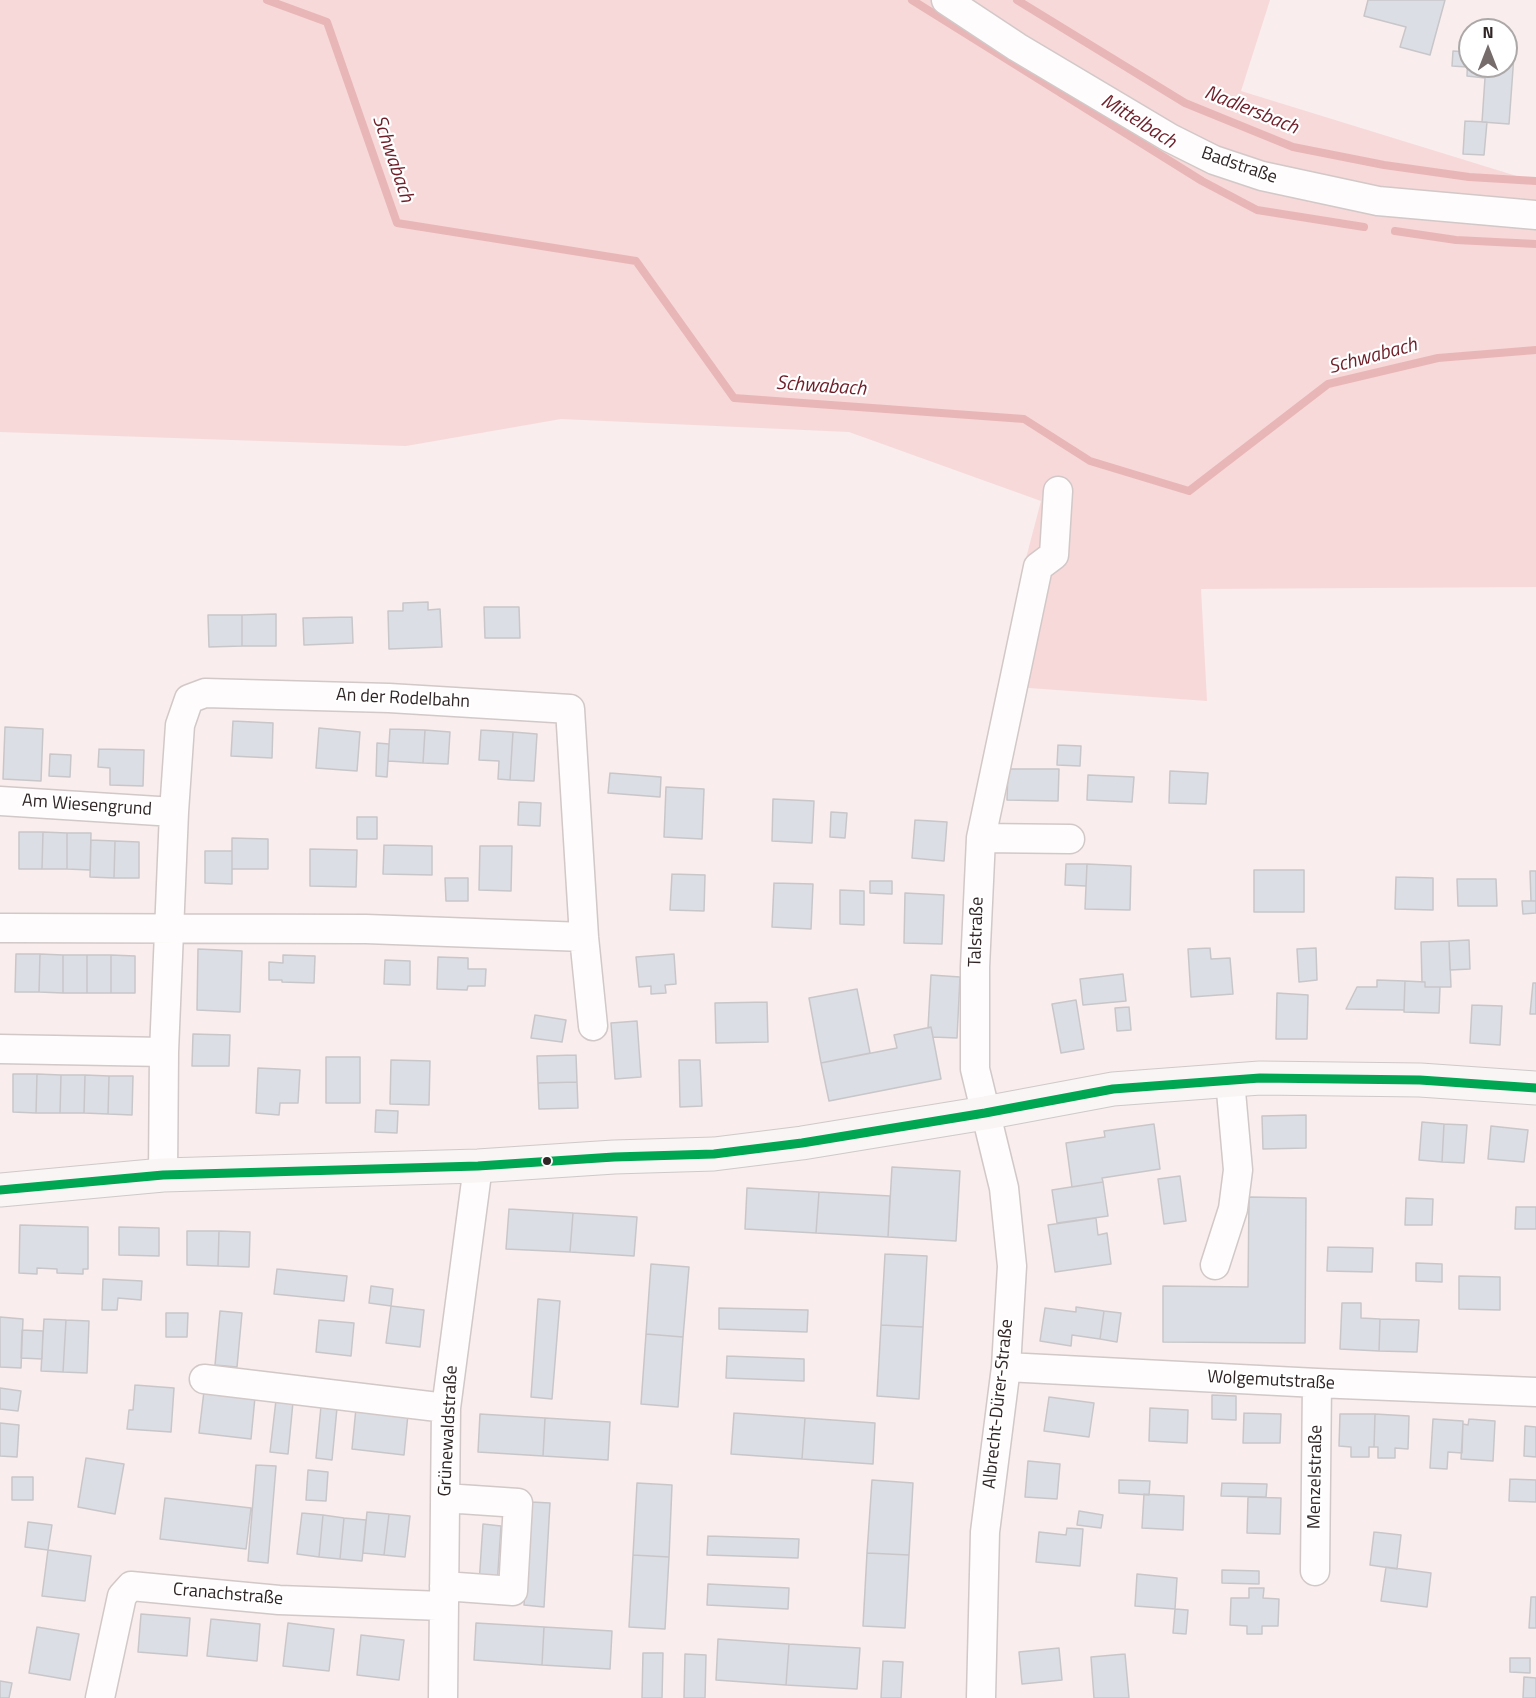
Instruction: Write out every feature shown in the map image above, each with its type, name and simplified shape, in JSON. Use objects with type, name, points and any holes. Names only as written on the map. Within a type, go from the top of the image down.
[{"type":"main road","points":[[0,1190],[164,1175],[478,1166],[614,1157],[714,1154],[802,1143],[1113,1089],[1260,1078],[1420,1080],[1536,1088]]},
{"type":"street","name":"Badstraße","points":[[946,0],[1028,53],[1170,138],[1214,160],[1262,176],[1378,201],[1536,215]]},
{"type":"street","name":"Talstraße","points":[[985,1113],[975,1069],[975,967],[981,838],[1038,567],[1054,555],[1058,491]]},
{"type":"street","name":"An der Rodelbahn","points":[[189,699],[206,693],[230,693],[388,698],[570,709],[593,1026]]},
{"type":"street","name":"Am Wiesengrund","points":[[164,1175],[164,1052],[174,812],[180,725],[189,699]]},
{"type":"street","name":"Am Wiesengrund","points":[[0,801],[174,812]]},
{"type":"street","points":[[981,838],[1070,839]]},
{"type":"street","points":[[0,928],[366,929],[585,937]]},
{"type":"street","points":[[0,1049],[164,1052]]},
{"type":"street","points":[[1215,1265],[1233,1209],[1238,1170],[1230,1080]]},
{"type":"street","name":"Albrecht-Dürer-Straße","points":[[981,1698],[985,1532],[1006,1367],[1012,1266],[1004,1188],[985,1113]]},
{"type":"street","name":"Grünewaldstraße","points":[[443,1698],[446,1408],[478,1166]]},
{"type":"street","name":"Wolgemutstraße","points":[[1006,1367],[1536,1392]]},
{"type":"street","points":[[204,1380],[446,1408]]},
{"type":"street","name":"Menzelstraße","points":[[1315,1571],[1317,1383]]},
{"type":"street","points":[[443,1596],[513,1591],[518,1503],[445,1498]]},
{"type":"street","name":"Cranachstraße","points":[[100,1698],[122,1596],[131,1586],[279,1600],[443,1596]]},
{"type":"shaded area","points":[[0,0],[1270,0],[1241,91],[1536,182],[1536,587],[1201,589],[1207,701],[1002,686],[1025,562],[1041,501],[849,432],[561,419],[406,446],[0,432]]},
{"type":"building","points":[[1368,0],[1445,0],[1430,55],[1400,47],[1406,27],[1364,16]]},
{"type":"building","points":[[1453,51],[1458,51],[1458,66],[1452,66]]},
{"type":"building","points":[[1485,78],[1512,78],[1509,124],[1482,122]]},
{"type":"building","points":[[1465,121],[1487,122],[1484,155],[1463,154]]},
{"type":"building","points":[[428,602],[428,610],[440,609],[442,647],[389,649],[388,611],[403,611],[403,603]]},
{"type":"building","points":[[484,607],[519,607],[520,638],[485,638]]},
{"type":"building","points":[[276,614],[276,646],[242,646],[242,615]]},
{"type":"building","points":[[208,615],[242,615],[242,646],[209,647]]},
{"type":"building","points":[[352,617],[353,643],[304,645],[303,618]]},
{"type":"building","points":[[233,721],[273,723],[272,758],[231,756]]},
{"type":"building","points":[[5,727],[43,729],[41,781],[3,779]]},
{"type":"building","points":[[319,728],[360,732],[357,771],[316,768]]},
{"type":"building","points":[[390,729],[425,730],[423,763],[388,761]]},
{"type":"building","points":[[425,730],[450,732],[448,764],[423,763]]},
{"type":"building","points":[[481,730],[513,732],[510,780],[498,779],[499,761],[479,760]]},
{"type":"building","points":[[513,732],[537,734],[534,781],[510,780]]},
{"type":"building","points":[[377,743],[389,744],[387,777],[376,776]]},
{"type":"building","points":[[1058,745],[1081,746],[1080,766],[1057,765]]},
{"type":"building","points":[[99,749],[144,750],[143,786],[110,785],[110,768],[98,767]]},
{"type":"building","points":[[50,754],[71,755],[70,777],[49,776]]},
{"type":"building","points":[[1008,769],[1059,769],[1058,801],[1007,800]]},
{"type":"building","points":[[1170,771],[1208,773],[1206,804],[1169,803]]},
{"type":"building","points":[[610,773],[661,777],[660,797],[608,793]]},
{"type":"building","points":[[1088,775],[1134,777],[1132,802],[1087,800]]},
{"type":"building","points":[[666,787],[704,789],[702,839],[664,837]]},
{"type":"building","points":[[773,799],[814,801],[812,843],[772,841]]},
{"type":"building","points":[[519,802],[541,803],[540,826],[518,825]]},
{"type":"building","points":[[831,812],[847,813],[845,838],[830,837]]},
{"type":"building","points":[[357,817],[377,817],[377,839],[357,839]]},
{"type":"building","points":[[915,820],[947,822],[944,861],[912,858]]},
{"type":"building","points":[[19,832],[43,832],[42,869],[19,869]]},
{"type":"building","points":[[43,832],[67,833],[67,869],[42,869]]},
{"type":"building","points":[[67,833],[91,833],[90,870],[67,869]]},
{"type":"building","points":[[232,838],[268,839],[268,869],[232,869]]},
{"type":"building","points":[[91,840],[115,841],[114,878],[90,877]]},
{"type":"building","points":[[115,841],[139,842],[139,878],[114,878]]},
{"type":"building","points":[[384,845],[432,846],[432,875],[383,874]]},
{"type":"building","points":[[480,846],[512,846],[511,891],[479,890]]},
{"type":"building","points":[[310,849],[357,850],[356,887],[310,886]]},
{"type":"building","points":[[205,851],[232,851],[232,884],[205,883]]},
{"type":"building","points":[[1066,864],[1087,864],[1086,886],[1065,885]]},
{"type":"building","points":[[1087,864],[1131,866],[1130,910],[1085,909]]},
{"type":"building","points":[[1254,870],[1304,870],[1304,912],[1254,912]]},
{"type":"building","points":[[1530,871],[1536,871],[1536,901],[1531,901]]},
{"type":"building","points":[[672,874],[705,875],[704,911],[670,910]]},
{"type":"building","points":[[1396,877],[1433,878],[1433,910],[1395,909]]},
{"type":"building","points":[[445,878],[468,878],[468,901],[446,901]]},
{"type":"building","points":[[1457,879],[1496,879],[1497,906],[1458,906]]},
{"type":"building","points":[[870,881],[892,881],[892,894],[870,893]]},
{"type":"building","points":[[774,883],[813,884],[811,929],[772,927]]},
{"type":"building","points":[[840,890],[864,891],[864,925],[840,924]]},
{"type":"building","points":[[905,893],[944,895],[942,944],[904,943]]},
{"type":"building","points":[[1522,901],[1536,901],[1536,913],[1523,914]]},
{"type":"building","points":[[1469,940],[1470,969],[1450,970],[1449,941]]},
{"type":"building","points":[[1449,941],[1451,987],[1425,987],[1425,982],[1422,982],[1421,942]]},
{"type":"building","points":[[1210,948],[1211,959],[1230,958],[1233,994],[1191,997],[1188,949]]},
{"type":"building","points":[[1316,948],[1317,980],[1299,982],[1297,949]]},
{"type":"building","points":[[198,949],[242,951],[240,1012],[197,1010]]},
{"type":"building","points":[[16,954],[40,954],[39,992],[15,992]]},
{"type":"building","points":[[40,954],[63,955],[63,993],[39,992]]},
{"type":"building","points":[[674,954],[676,984],[665,985],[666,993],[651,994],[651,986],[639,987],[636,957]]},
{"type":"building","points":[[63,955],[87,955],[87,993],[63,993]]},
{"type":"building","points":[[87,955],[111,955],[111,993],[87,993]]},
{"type":"building","points":[[111,955],[135,956],[135,993],[111,993]]},
{"type":"building","points":[[283,955],[315,956],[314,983],[269,980],[269,962],[283,963]]},
{"type":"building","points":[[438,957],[468,958],[468,969],[486,969],[485,986],[468,986],[467,990],[437,989]]},
{"type":"building","points":[[385,960],[410,961],[410,985],[384,984]]},
{"type":"building","points":[[1123,974],[1126,1001],[1083,1005],[1080,979]]},
{"type":"building","points":[[931,975],[960,977],[957,1038],[933,1037],[931,1027],[928,1028]]},
{"type":"building","points":[[1377,980],[1405,981],[1404,1010],[1346,1009],[1357,987],[1377,987]]},
{"type":"building","points":[[1405,981],[1425,982],[1425,987],[1440,987],[1439,1013],[1404,1012]]},
{"type":"building","points":[[1533,983],[1536,983],[1536,1014],[1530,1014]]},
{"type":"building","points":[[857,989],[870,1053],[821,1063],[809,998]]},
{"type":"building","points":[[1277,993],[1308,995],[1307,1039],[1276,1039]]},
{"type":"building","points":[[1076,1000],[1084,1049],[1061,1053],[1052,1004]]},
{"type":"building","points":[[767,1002],[768,1042],[716,1043],[715,1003]]},
{"type":"building","points":[[1472,1005],[1502,1006],[1500,1045],[1470,1043]]},
{"type":"building","points":[[1129,1007],[1131,1030],[1117,1031],[1115,1008]]},
{"type":"building","points":[[535,1015],[566,1020],[562,1042],[531,1038]]},
{"type":"building","points":[[637,1021],[641,1077],[615,1079],[611,1023]]},
{"type":"building","points":[[931,1027],[941,1079],[829,1101],[821,1063],[897,1048],[894,1035]]},
{"type":"building","points":[[193,1034],[230,1035],[229,1066],[192,1066]]},
{"type":"building","points":[[576,1055],[577,1082],[538,1083],[537,1056]]},
{"type":"building","points":[[326,1057],[360,1057],[360,1103],[326,1103]]},
{"type":"building","points":[[391,1060],[430,1061],[429,1105],[390,1104]]},
{"type":"building","points":[[679,1060],[700,1060],[702,1106],[680,1107]]},
{"type":"building","points":[[258,1068],[300,1070],[298,1103],[280,1103],[279,1115],[256,1113]]},
{"type":"building","points":[[13,1074],[37,1074],[36,1113],[13,1112]]},
{"type":"building","points":[[37,1074],[61,1075],[60,1113],[36,1113]]},
{"type":"building","points":[[61,1075],[85,1075],[84,1113],[60,1113]]},
{"type":"building","points":[[85,1075],[109,1076],[108,1114],[84,1113]]},
{"type":"building","points":[[109,1076],[133,1076],[132,1115],[108,1114]]},
{"type":"building","points":[[577,1082],[578,1108],[539,1109],[538,1083]]},
{"type":"building","points":[[376,1110],[398,1111],[397,1133],[375,1132]]},
{"type":"building","points":[[1306,1115],[1306,1148],[1263,1149],[1262,1116]]},
{"type":"building","points":[[1422,1122],[1444,1124],[1442,1162],[1419,1160]]},
{"type":"building","points":[[1154,1124],[1160,1169],[1102,1178],[1103,1182],[1072,1187],[1066,1143],[1105,1137],[1104,1131]]},
{"type":"building","points":[[1444,1124],[1467,1125],[1464,1163],[1442,1162]]},
{"type":"building","points":[[1491,1126],[1528,1130],[1524,1162],[1488,1159]]},
{"type":"building","points":[[892,1167],[960,1171],[956,1241],[888,1237]]},
{"type":"building","points":[[1180,1176],[1186,1221],[1164,1224],[1158,1179]]},
{"type":"building","points":[[1103,1182],[1108,1216],[1057,1223],[1052,1190]]},
{"type":"building","points":[[747,1188],[819,1192],[816,1233],[745,1229]]},
{"type":"building","points":[[819,1192],[890,1196],[888,1237],[816,1233]]},
{"type":"building","points":[[1249,1197],[1306,1198],[1305,1343],[1163,1342],[1163,1286],[1248,1287]]},
{"type":"building","points":[[1406,1198],[1433,1199],[1432,1225],[1405,1225]]},
{"type":"building","points":[[1516,1207],[1536,1207],[1536,1229],[1515,1229]]},
{"type":"building","points":[[509,1209],[573,1213],[570,1252],[506,1249]]},
{"type":"building","points":[[573,1213],[637,1217],[634,1256],[570,1252]]},
{"type":"building","points":[[1096,1218],[1098,1235],[1107,1233],[1111,1264],[1055,1272],[1048,1225]]},
{"type":"building","points":[[20,1225],[88,1227],[88,1269],[83,1269],[83,1274],[57,1273],[57,1269],[37,1268],[37,1274],[19,1273]]},
{"type":"building","points":[[119,1227],[159,1228],[159,1256],[119,1255]]},
{"type":"building","points":[[187,1231],[219,1231],[218,1266],[187,1265]]},
{"type":"building","points":[[219,1231],[250,1232],[249,1267],[218,1266]]},
{"type":"building","points":[[1328,1247],[1373,1248],[1372,1272],[1327,1271]]},
{"type":"building","points":[[885,1254],[927,1256],[923,1327],[881,1325]]},
{"type":"building","points":[[1416,1263],[1442,1264],[1442,1282],[1416,1281]]},
{"type":"building","points":[[651,1264],[689,1267],[683,1337],[646,1334]]},
{"type":"building","points":[[277,1269],[347,1276],[344,1301],[274,1294]]},
{"type":"building","points":[[1459,1276],[1500,1277],[1500,1310],[1459,1309]]},
{"type":"building","points":[[103,1279],[142,1281],[141,1300],[118,1298],[117,1310],[102,1310]]},
{"type":"building","points":[[371,1286],[393,1289],[391,1306],[369,1303]]},
{"type":"building","points":[[538,1299],[560,1301],[552,1399],[531,1397]]},
{"type":"building","points":[[1342,1303],[1361,1303],[1361,1318],[1380,1319],[1379,1351],[1340,1349]]},
{"type":"building","points":[[391,1306],[424,1310],[420,1347],[386,1343]]},
{"type":"building","points":[[1076,1307],[1104,1311],[1100,1339],[1072,1335],[1071,1346],[1040,1341],[1045,1308],[1076,1312]]},
{"type":"building","points":[[719,1308],[808,1310],[807,1332],[719,1329]]},
{"type":"building","points":[[220,1311],[242,1313],[237,1367],[215,1365]]},
{"type":"building","points":[[1104,1311],[1121,1313],[1117,1342],[1100,1339]]},
{"type":"building","points":[[166,1313],[188,1313],[187,1337],[166,1337]]},
{"type":"building","points":[[0,1317],[23,1319],[21,1368],[0,1367]]},
{"type":"building","points":[[44,1319],[66,1320],[63,1372],[41,1371]]},
{"type":"building","points":[[1380,1319],[1419,1320],[1417,1352],[1379,1351]]},
{"type":"building","points":[[66,1320],[89,1321],[87,1373],[63,1372]]},
{"type":"building","points":[[319,1320],[354,1323],[351,1356],[316,1352]]},
{"type":"building","points":[[881,1325],[923,1327],[919,1399],[877,1396]]},
{"type":"building","points":[[22,1330],[43,1331],[42,1359],[21,1358]]},
{"type":"building","points":[[646,1334],[683,1337],[678,1407],[641,1404]]},
{"type":"building","points":[[727,1356],[804,1359],[804,1381],[726,1378]]},
{"type":"building","points":[[135,1385],[174,1388],[171,1432],[127,1429],[129,1410],[133,1410]]},
{"type":"building","points":[[0,1388],[21,1391],[18,1411],[0,1409]]},
{"type":"building","points":[[204,1391],[255,1397],[251,1439],[199,1433]]},
{"type":"building","points":[[1212,1395],[1236,1396],[1236,1420],[1212,1419]]},
{"type":"building","points":[[1049,1397],[1094,1403],[1089,1437],[1044,1431]]},
{"type":"building","points":[[276,1400],[293,1402],[288,1454],[270,1452]]},
{"type":"building","points":[[321,1406],[337,1408],[332,1460],[316,1458]]},
{"type":"building","points":[[356,1408],[408,1414],[404,1455],[352,1449]]},
{"type":"building","points":[[1150,1408],[1188,1410],[1187,1443],[1149,1441]]},
{"type":"building","points":[[734,1413],[805,1418],[802,1459],[731,1454]]},
{"type":"building","points":[[1244,1413],[1281,1414],[1280,1443],[1243,1443]]},
{"type":"building","points":[[480,1414],[545,1418],[543,1456],[478,1452]]},
{"type":"building","points":[[1340,1414],[1375,1414],[1374,1447],[1369,1447],[1369,1457],[1351,1457],[1351,1447],[1339,1446]]},
{"type":"building","points":[[1375,1414],[1409,1416],[1408,1449],[1395,1448],[1395,1458],[1378,1458],[1378,1447],[1374,1447]]},
{"type":"building","points":[[545,1418],[610,1422],[608,1460],[543,1456]]},
{"type":"building","points":[[805,1418],[875,1423],[873,1464],[802,1459]]},
{"type":"building","points":[[1433,1419],[1463,1421],[1462,1453],[1448,1452],[1447,1469],[1430,1468]]},
{"type":"building","points":[[1469,1419],[1495,1421],[1493,1461],[1461,1459],[1463,1424],[1468,1425]]},
{"type":"building","points":[[0,1423],[19,1425],[17,1457],[0,1456]]},
{"type":"building","points":[[1525,1426],[1536,1427],[1536,1457],[1524,1456]]},
{"type":"building","points":[[86,1458],[124,1464],[115,1514],[78,1507]]},
{"type":"building","points":[[1028,1461],[1060,1464],[1057,1499],[1025,1497]]},
{"type":"building","points":[[256,1465],[276,1466],[268,1563],[248,1561]]},
{"type":"building","points":[[308,1470],[328,1472],[326,1501],[306,1500]]},
{"type":"building","points":[[12,1477],[33,1477],[33,1500],[12,1500]]},
{"type":"building","points":[[1510,1479],[1536,1480],[1536,1502],[1509,1501]]},
{"type":"building","points":[[872,1480],[913,1483],[909,1555],[867,1553]]},
{"type":"building","points":[[1119,1480],[1150,1481],[1149,1495],[1119,1493]]},
{"type":"building","points":[[637,1483],[672,1485],[669,1557],[633,1555]]},
{"type":"building","points":[[1222,1483],[1267,1484],[1266,1497],[1221,1496]]},
{"type":"building","points":[[1144,1494],[1184,1496],[1183,1530],[1142,1528]]},
{"type":"building","points":[[1248,1497],[1281,1498],[1280,1534],[1247,1533]]},
{"type":"building","points":[[165,1498],[251,1508],[246,1549],[160,1539]]},
{"type":"building","points":[[531,1502],[550,1503],[544,1607],[524,1605]]},
{"type":"building","points":[[1079,1511],[1103,1515],[1101,1528],[1077,1525]]},
{"type":"building","points":[[367,1512],[389,1514],[384,1555],[363,1553]]},
{"type":"building","points":[[302,1513],[323,1515],[319,1557],[297,1554]]},
{"type":"building","points":[[389,1514],[410,1516],[405,1557],[384,1555]]},
{"type":"building","points":[[323,1515],[344,1518],[340,1559],[319,1557]]},
{"type":"building","points":[[344,1518],[366,1520],[362,1561],[340,1559]]},
{"type":"building","points":[[28,1522],[52,1525],[48,1550],[25,1547]]},
{"type":"building","points":[[483,1524],[501,1526],[497,1586],[479,1584]]},
{"type":"building","points":[[1067,1528],[1083,1529],[1080,1566],[1036,1562],[1039,1532],[1066,1535]]},
{"type":"building","points":[[1374,1532],[1401,1535],[1397,1569],[1370,1565]]},
{"type":"building","points":[[708,1536],[799,1539],[798,1558],[707,1555]]},
{"type":"building","points":[[48,1550],[91,1556],[85,1601],[42,1596]]},
{"type":"building","points":[[867,1553],[909,1555],[905,1628],[863,1626]]},
{"type":"building","points":[[633,1555],[669,1557],[665,1629],[629,1627]]},
{"type":"building","points":[[1386,1567],[1431,1573],[1427,1607],[1381,1601]]},
{"type":"building","points":[[1222,1570],[1259,1571],[1259,1584],[1222,1583]]},
{"type":"building","points":[[1137,1574],[1177,1578],[1175,1609],[1135,1606]]},
{"type":"building","points":[[708,1584],[789,1588],[788,1609],[707,1605]]},
{"type":"building","points":[[1249,1588],[1264,1588],[1263,1598],[1279,1599],[1278,1626],[1262,1626],[1262,1634],[1247,1634],[1247,1626],[1230,1625],[1231,1598],[1249,1598]]},
{"type":"building","points":[[1531,1597],[1536,1597],[1536,1628],[1529,1628]]},
{"type":"building","points":[[1175,1609],[1188,1610],[1186,1634],[1173,1633]]},
{"type":"building","points":[[141,1614],[190,1618],[187,1656],[138,1652]]},
{"type":"building","points":[[211,1619],[260,1624],[257,1661],[207,1656]]},
{"type":"building","points":[[288,1623],[334,1629],[329,1671],[283,1666]]},
{"type":"building","points":[[476,1623],[544,1627],[542,1665],[474,1660]]},
{"type":"building","points":[[37,1627],[79,1634],[70,1680],[29,1673]]},
{"type":"building","points":[[544,1627],[612,1631],[610,1669],[542,1665]]},
{"type":"building","points":[[361,1635],[404,1640],[399,1680],[357,1675]]},
{"type":"building","points":[[718,1639],[789,1644],[786,1685],[716,1680]]},
{"type":"building","points":[[789,1644],[860,1648],[857,1689],[786,1685]]},
{"type":"building","points":[[1059,1648],[1062,1680],[1022,1684],[1019,1652]]},
{"type":"building","points":[[643,1653],[663,1653],[662,1698],[642,1698]]},
{"type":"building","points":[[685,1654],[706,1655],[705,1698],[684,1698]]},
{"type":"building","points":[[1125,1654],[1129,1698],[1094,1698],[1091,1657]]},
{"type":"building","points":[[1510,1658],[1530,1658],[1530,1673],[1510,1672]]},
{"type":"building","points":[[883,1661],[903,1662],[901,1698],[881,1698]]},
{"type":"building","points":[[1524,1677],[1536,1678],[1536,1698],[1523,1698]]},
{"type":"building","points":[[0,1681],[12,1683],[9,1698],[0,1698]]},
{"type":"waterway","name":"Schwabach","points":[[267,0],[327,22],[397,223],[636,261],[734,398],[1024,419],[1090,461],[1189,491],[1328,384],[1438,358],[1536,350]]},
{"type":"waterway","name":"Mittelbach","points":[[912,0],[1202,181],[1257,210],[1364,227]]},
{"type":"waterway","name":"Nadlersbach","points":[[1017,0],[1185,103],[1293,147],[1384,165],[1469,177],[1536,181]]},
{"type":"waterway","name":"Mittelbach","points":[[1395,231],[1456,240],[1536,244]]},
{"type":"transit line","points":[[0,1190],[163,1175],[478,1166],[614,1157],[714,1154],[802,1143],[1113,1089],[1260,1078],[1420,1080],[1536,1088]]}]
